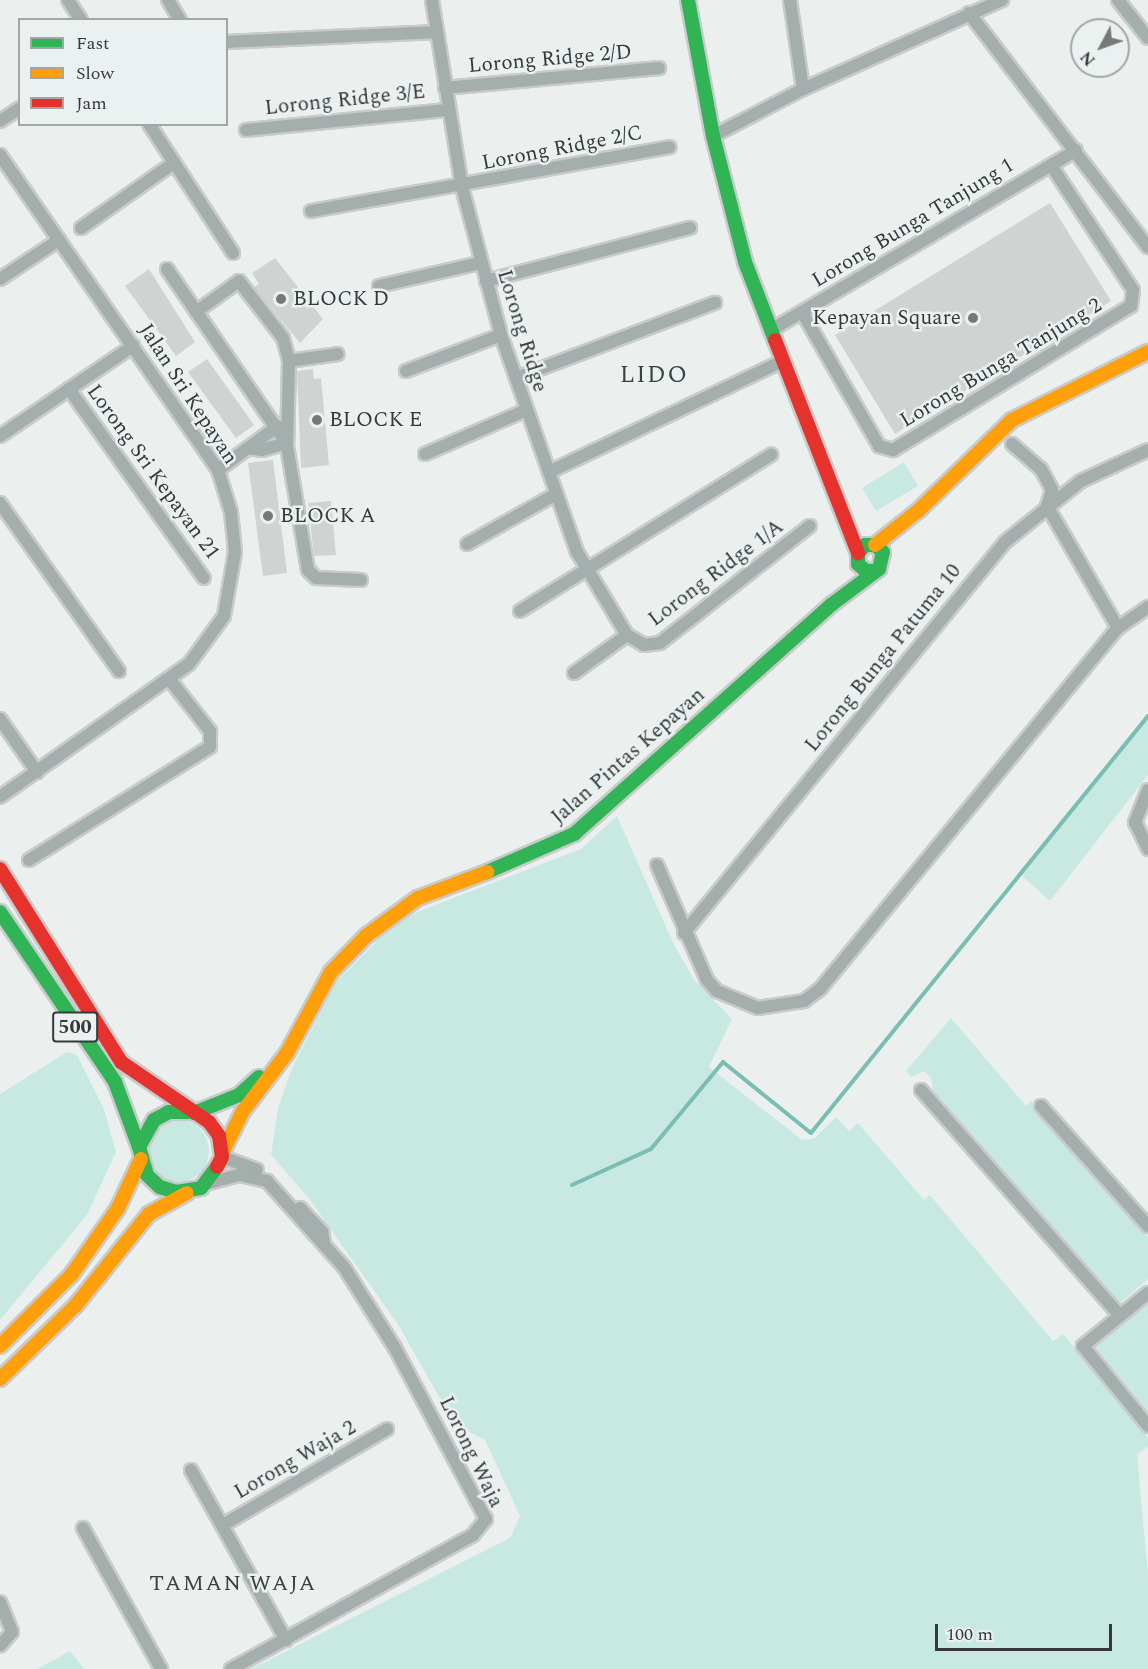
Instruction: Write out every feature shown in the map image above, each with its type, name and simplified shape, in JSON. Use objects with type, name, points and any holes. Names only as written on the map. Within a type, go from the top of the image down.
[{"type":"street","points":[[68,0],[80,18]]},
{"type":"street","points":[[168,0],[179,18]]},
{"type":"street","name":"Lorong Ridge","points":[[432,0],[462,187],[480,263],[501,335],[584,568],[627,635],[644,645]]},
{"type":"street","points":[[688,0],[713,136],[742,253],[846,517],[857,557],[863,569],[880,567],[883,552],[846,517]]},
{"type":"street","points":[[790,0],[804,89]]},
{"type":"street","points":[[713,136],[804,89],[1002,0]]},
{"type":"street","points":[[1118,0],[1148,38]]},
{"type":"street","points":[[969,13],[1148,247]]},
{"type":"street","points":[[228,42],[437,32]]},
{"type":"street","name":"Lorong Ridge 2/D","points":[[445,88],[659,68]]},
{"type":"street","points":[[0,121],[18,109]]},
{"type":"street","name":"Lorong Ridge 3/E","points":[[246,129],[448,110]]},
{"type":"street","points":[[150,126],[233,253]]},
{"type":"street","name":"Lorong Ridge 2/C","points":[[312,210],[462,187],[669,147]]},
{"type":"street","name":"Lorong Bunga Tanjung 1","points":[[771,330],[1076,150]]},
{"type":"street","name":"Jalan Sri Kepayan","points":[[0,155],[218,470],[231,512],[233,585],[224,616],[207,644],[170,680],[0,797]]},
{"type":"street","points":[[81,228],[174,164]]},
{"type":"street","name":"Lorong Bunga Tanjung 2","points":[[802,312],[879,446],[893,450],[1128,310],[1133,302],[1133,290],[1051,165]]},
{"type":"street","points":[[486,281],[690,228]]},
{"type":"street","points":[[0,279],[59,240]]},
{"type":"street","points":[[379,286],[480,263]]},
{"type":"street","points":[[167,269],[278,426],[287,444]]},
{"type":"street","points":[[196,312],[234,282],[241,282],[283,338],[290,362],[287,444],[310,573],[316,578],[361,580]]},
{"type":"street","points":[[516,378],[715,303]]},
{"type":"street","points":[[406,371],[501,335]]},
{"type":"street","points":[[0,436],[134,346]]},
{"type":"street","points":[[857,557],[919,510],[1012,420],[1148,352]]},
{"type":"street","points":[[290,362],[338,354]]},
{"type":"street","points":[[549,472],[783,361]]},
{"type":"street","name":"Lorong Sri Kepayan 21","points":[[69,389],[204,578]]},
{"type":"street","points":[[425,453],[526,410]]},
{"type":"street","points":[[218,470],[278,426]]},
{"type":"street","points":[[248,448],[262,450],[287,444]]},
{"type":"street","points":[[1012,444],[1041,469],[1052,490],[1047,506],[1118,628]]},
{"type":"street","name":"Lorong Bunga Patuma 10","points":[[684,933],[990,558],[1047,506],[1081,481],[1148,450]]},
{"type":"street","points":[[520,611],[584,568],[771,455]]},
{"type":"street","points":[[467,544],[556,494]]},
{"type":"street","points":[[0,503],[119,671]]},
{"type":"street","name":"Jalan Pintas Kepayan","points":[[222,1155],[243,1111],[287,1053],[331,972],[366,936],[418,898],[538,854],[574,834],[831,605],[880,567],[919,510]]},
{"type":"street","name":"Lorong Ridge 1/A","points":[[644,645],[660,643],[810,526]]},
{"type":"street","name":"Jalan Pintas Kepayan","points":[[831,605],[850,581],[857,557]]},
{"type":"street","points":[[657,865],[684,933],[707,980],[730,999],[774,1009],[804,1001],[819,990],[1118,628],[1148,607]]},
{"type":"street","points":[[574,673],[627,635]]},
{"type":"street","points":[[29,860],[210,747],[210,731],[170,680]]},
{"type":"street","points":[[0,719],[37,772]]},
{"type":"street","points":[[1148,790],[1135,822],[1148,849]]},
{"type":"street","name":"500","points":[[0,869],[121,1062],[215,1129],[222,1155]]},
{"type":"street","name":"500","points":[[0,912],[115,1082],[140,1153],[160,1186],[193,1191]]},
{"type":"street","name":"Jalan Pintas Kepayan","points":[[191,1112],[239,1095],[287,1053]]},
{"type":"street","points":[[921,1090],[1120,1316]]},
{"type":"street","points":[[1041,1106],[1148,1226]]},
{"type":"street","points":[[0,1346],[72,1274],[118,1208],[154,1120],[169,1112],[191,1112]]},
{"type":"street","points":[[0,1378],[76,1305],[150,1214],[208,1183],[222,1155]]},
{"type":"street","name":"Lorong Waja","points":[[222,1155],[269,1174],[322,1232],[324,1243]]},
{"type":"street","name":"Lorong Waja","points":[[208,1183],[239,1175],[267,1181],[324,1243],[395,1348],[486,1519],[473,1535],[231,1669]]},
{"type":"street","points":[[1148,1293],[1083,1346],[1148,1426]]},
{"type":"street","name":"Lorong Waja 2","points":[[223,1525],[387,1429]]},
{"type":"street","points":[[191,1470],[286,1640]]},
{"type":"street","points":[[83,1528],[161,1669]]},
{"type":"street","points":[[0,1602],[12,1632],[0,1646]]},
{"type":"green space","points":[[904,462],[918,486],[876,511],[862,488]]},
{"type":"green space","points":[[1148,716],[1148,775],[1050,901],[1020,874]]},
{"type":"green space","points":[[617,816],[674,945],[695,981],[732,1019],[709,1067],[802,1140],[814,1139],[836,1117],[849,1131],[858,1123],[924,1200],[930,1195],[1053,1341],[1063,1334],[1148,1438],[1148,1447],[1137,1454],[1148,1575],[1148,1669],[251,1669],[510,1538],[520,1516],[485,1440],[455,1425],[399,1326],[308,1197],[271,1155],[278,1108],[292,1068],[336,982],[389,929],[417,912],[581,849]]},
{"type":"green space","points":[[951,1018],[1026,1106],[1031,1101],[1148,1237],[1148,1279],[1119,1304],[933,1090],[931,1078],[924,1071],[911,1077],[906,1071]]},
{"type":"green space","points":[[67,1052],[77,1055],[104,1109],[116,1152],[87,1215],[0,1320],[0,1094]]},
{"type":"green space","points":[[178,1120],[190,1122],[200,1129],[207,1139],[209,1151],[207,1163],[200,1173],[190,1180],[178,1182],[166,1180],[156,1173],[149,1163],[147,1151],[149,1139],[156,1129],[166,1122]]},
{"type":"green space","points":[[1148,1298],[1148,1412],[1094,1345]]},
{"type":"green space","points":[[70,1651],[84,1669],[37,1669]]},
{"type":"building","name":"Kepayan Square","points":[[1050,203],[1111,301],[895,434],[835,335]]},
{"type":"building","name":"BLOCK D","points":[[275,258],[323,319],[300,343],[254,287],[259,284],[252,273]]},
{"type":"building","points":[[149,269],[195,342],[176,356],[125,286]]},
{"type":"building","points":[[207,359],[254,425],[236,438],[188,372]]},
{"type":"building","name":"BLOCK E","points":[[313,369],[314,379],[321,378],[329,465],[301,468],[297,371]]},
{"type":"building","name":"BLOCK A","points":[[273,460],[287,573],[263,576],[248,463]]},
{"type":"building","points":[[331,501],[336,555],[314,556],[308,503]]},
{"type":"waterway","points":[[572,1185],[651,1149],[723,1062],[811,1133],[1148,716]]},
{"type":"traffic: fast","points":[[688,0],[713,136],[745,262],[775,340]]},
{"type":"traffic: fast","points":[[487,872],[574,834],[831,605],[879,569],[883,552],[875,545],[865,545],[858,553],[858,564],[866,571],[876,571]]},
{"type":"traffic: fast","points":[[0,912],[115,1082],[139,1147]]},
{"type":"traffic: fast","points":[[194,1113],[239,1095],[259,1077]]},
{"type":"traffic: fast","points":[[188,1112],[169,1112],[154,1120],[139,1147],[147,1175],[160,1187],[176,1192],[201,1188],[217,1167]]},
{"type":"traffic: slow","points":[[875,545],[919,510],[1012,420],[1148,352]]},
{"type":"traffic: slow","points":[[222,1153],[243,1111],[287,1053],[331,972],[366,936],[418,898],[487,872]]},
{"type":"traffic: slow","points":[[0,1346],[72,1274],[118,1208],[141,1159]]},
{"type":"traffic: slow","points":[[0,1379],[76,1305],[149,1214],[187,1193]]},
{"type":"traffic: jam","points":[[775,340],[858,553]]},
{"type":"traffic: jam","points":[[0,869],[121,1062],[209,1122],[219,1136],[222,1157],[217,1167]]},
{"type":"place","name":"BLOCK D","points":[[281,299]]},
{"type":"place","name":"Kepayan Square","points":[[973,318]]},
{"type":"place","name":"BLOCK E","points":[[317,420]]},
{"type":"place","name":"BLOCK A","points":[[268,516]]},
{"type":"district","name":"LIDO","points":[[654,376]]},
{"type":"district","name":"TAMAN WAJA","points":[[233,1584]]}]
